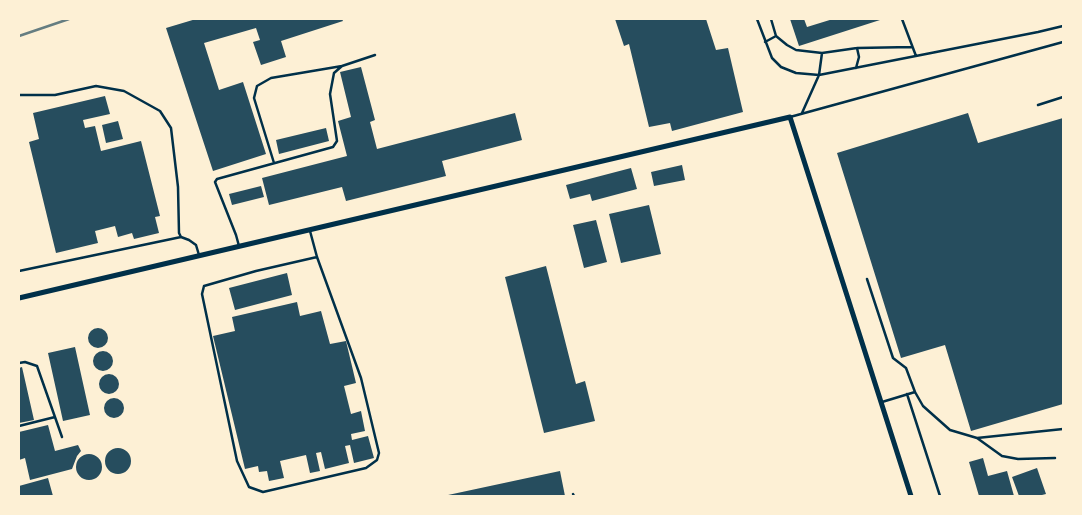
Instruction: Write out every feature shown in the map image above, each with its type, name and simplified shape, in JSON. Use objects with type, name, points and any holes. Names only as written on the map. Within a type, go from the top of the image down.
[{"type":"street","points":[[19,298],[790,117],[911,496]]},
{"type":"lane","points":[[757,19],[772,58],[780,67],[796,73],[820,75],[1063,26]]},
{"type":"lane","points":[[771,19],[776,36],[796,50],[822,53],[857,48],[912,47]]},
{"type":"lane","points":[[902,19],[916,56]]},
{"type":"lane","points":[[765,42],[776,36]]},
{"type":"lane","points":[[790,117],[1063,42]]},
{"type":"lane","points":[[856,68],[859,58],[857,48]]},
{"type":"lane","points":[[802,113],[820,75],[822,53]]},
{"type":"lane","points":[[274,163],[254,98],[257,86],[271,78],[342,66],[375,55]]},
{"type":"lane","points":[[239,246],[215,182],[217,179],[328,150],[333,147],[337,141],[330,94],[334,73],[342,66]]},
{"type":"lane","points":[[19,95],[55,95],[96,86],[124,90],[160,111],[172,128],[178,187],[179,233],[181,237]]},
{"type":"lane","points":[[1038,105],[1063,97]]},
{"type":"lane","points":[[310,229],[316,256],[361,378],[379,453],[377,460],[366,468],[262,492],[249,487],[237,461],[202,294],[204,286],[316,256]]},
{"type":"lane","points":[[19,271],[181,237],[196,245],[199,256]]},
{"type":"lane","points":[[867,279],[893,358],[906,368],[915,392],[923,406],[950,430],[977,438],[1002,456],[1055,458]]},
{"type":"lane","points":[[19,363],[25,362],[37,366],[62,437]]},
{"type":"lane","points":[[880,403],[915,392]]},
{"type":"lane","points":[[907,394],[940,496]]},
{"type":"lane","points":[[19,426],[55,417]]},
{"type":"lane","points":[[977,438],[1063,429]]},
{"type":"building","points":[[196,19],[342,19],[343,21],[281,41],[286,57],[261,65],[253,42],[260,40],[256,28],[204,43],[219,90],[243,82],[266,154],[213,171],[166,28]]},
{"type":"building","points":[[615,19],[706,19],[716,50],[728,48],[743,112],[672,131],[670,123],[649,127],[629,44],[624,46]]},
{"type":"building","points":[[790,19],[804,19],[807,27],[833,19],[880,20],[799,46]]},
{"type":"building","points":[[361,67],[375,120],[370,122],[377,149],[515,113],[522,140],[442,161],[446,176],[346,201],[342,187],[269,205],[262,178],[347,156],[338,121],[351,117],[340,72]]},
{"type":"building","points":[[105,96],[110,114],[83,120],[85,128],[95,126],[101,151],[141,141],[160,216],[155,217],[159,233],[134,239],[132,233],[118,237],[115,226],[95,231],[98,243],[56,253],[29,142],[39,139],[33,113]]},
{"type":"building","points":[[968,113],[978,143],[1063,118],[1063,404],[971,431],[945,345],[901,358],[837,153]]},
{"type":"building","points":[[118,121],[123,139],[106,143],[102,125]]},
{"type":"building","points":[[326,128],[329,141],[279,154],[276,140]]},
{"type":"building","points":[[682,165],[685,180],[654,186],[651,172]]},
{"type":"building","points":[[631,168],[637,189],[592,201],[590,194],[570,199],[566,185]]},
{"type":"building","points":[[261,186],[264,197],[232,205],[229,194]]},
{"type":"building","points":[[649,205],[661,254],[621,263],[609,214]]},
{"type":"building","points":[[596,220],[607,262],[584,268],[573,225]]},
{"type":"building","points":[[546,266],[576,384],[585,381],[595,421],[544,433],[505,277]]},
{"type":"building","points":[[287,273],[292,295],[235,310],[229,288]]},
{"type":"building","points":[[297,302],[300,316],[321,311],[330,344],[346,341],[356,383],[344,386],[351,414],[361,411],[365,431],[351,434],[352,440],[368,436],[374,458],[354,463],[350,445],[345,446],[349,463],[325,469],[321,452],[316,453],[320,471],[310,473],[306,455],[280,461],[284,478],[269,481],[267,471],[259,472],[258,466],[245,469],[213,336],[235,331],[232,317]]},
{"type":"building","points":[[98,328],[105,331],[108,338],[105,345],[98,348],[91,345],[88,338],[91,331]]},
{"type":"building","points":[[75,347],[90,415],[63,421],[48,353]]},
{"type":"building","points":[[103,351],[110,354],[113,361],[110,368],[103,371],[96,368],[93,361],[96,354]]},
{"type":"building","points":[[22,367],[34,420],[19,423],[19,368]]},
{"type":"building","points":[[109,374],[116,377],[119,384],[116,391],[109,394],[102,391],[99,384],[102,377]]},
{"type":"building","points":[[114,398],[121,401],[124,408],[121,415],[114,418],[107,415],[104,408],[107,401]]},
{"type":"building","points":[[48,425],[55,451],[78,445],[81,451],[72,469],[30,480],[25,458],[19,460],[19,432]]},
{"type":"building","points":[[118,448],[127,452],[131,461],[127,470],[118,474],[109,470],[105,461],[109,452]]},
{"type":"building","points":[[89,454],[98,458],[102,467],[98,476],[89,480],[80,476],[76,467],[80,458]]},
{"type":"building","points":[[983,458],[988,476],[1007,471],[1014,496],[979,496],[969,462]]},
{"type":"building","points":[[1037,468],[1046,494],[1019,496],[1012,477]]},
{"type":"building","points":[[560,471],[565,496],[448,496],[448,495]]},
{"type":"building","points":[[48,478],[53,496],[19,496],[19,486]]},
{"type":"railway","points":[[19,36],[69,19]]}]
